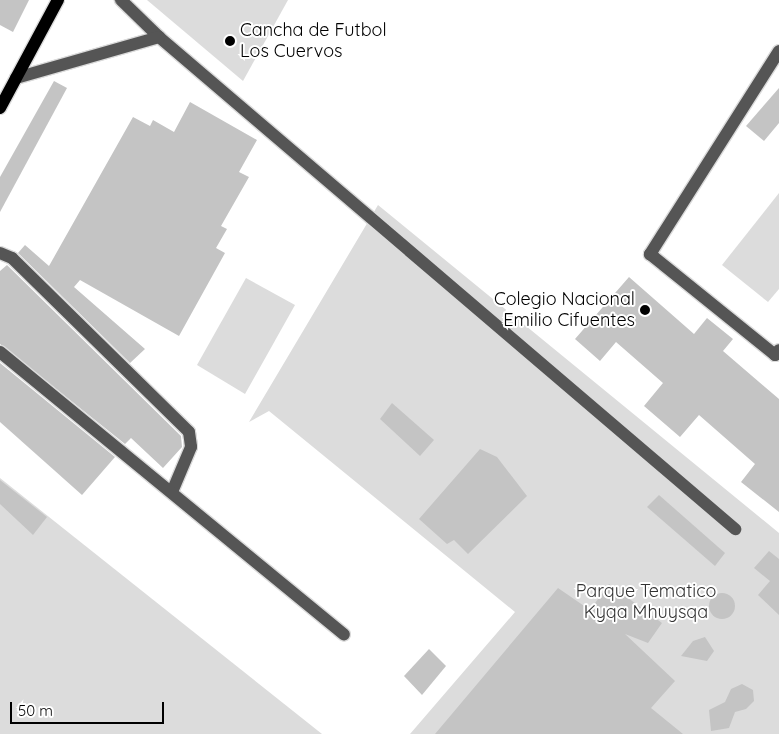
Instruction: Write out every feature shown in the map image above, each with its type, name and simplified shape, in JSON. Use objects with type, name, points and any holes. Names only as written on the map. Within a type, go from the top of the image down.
[{"type":"main road","points":[[0,108],[58,0]]},
{"type":"lane","points":[[121,0],[159,37],[735,529]]},
{"type":"lane","points":[[16,78],[159,37]]},
{"type":"lane","points":[[779,51],[650,254],[775,355],[779,350]]},
{"type":"lane","points":[[0,253],[12,258],[189,432],[190,447],[172,492]]},
{"type":"lane","points":[[0,352],[344,635]]},
{"type":"green space","name":"Cancha de Futbol Los Cuervos","points":[[147,0],[288,0],[243,81]]},
{"type":"green space","points":[[779,193],[779,289],[768,302],[722,265]]},
{"type":"green space","name":"Parque Tematico Kyqa Mhuysqa","points":[[378,205],[779,533],[779,734],[410,734],[515,612],[269,411],[249,422]]},
{"type":"green space","points":[[246,278],[295,305],[245,394],[197,365]]},
{"type":"green space","points":[[0,478],[322,734],[0,734]]},
{"type":"building","points":[[0,0],[29,0],[13,32],[0,25]]},
{"type":"building","points":[[54,81],[67,88],[0,212],[0,177]]},
{"type":"building","points":[[779,88],[779,123],[764,141],[746,126]]},
{"type":"building","points":[[190,102],[257,140],[239,172],[249,177],[221,226],[227,229],[216,248],[225,253],[179,336],[80,280],[74,287],[145,349],[130,363],[18,253],[25,245],[49,266],[133,117],[150,126],[153,120],[174,132]]},
{"type":"building","points":[[7,265],[181,436],[182,447],[163,468],[131,438],[125,444],[0,344],[0,271]]},
{"type":"building","points":[[629,277],[694,334],[707,318],[733,339],[723,351],[779,399],[779,512],[741,482],[755,464],[699,415],[680,437],[644,406],[663,383],[616,342],[600,361],[575,339]]},
{"type":"building","points":[[0,363],[115,457],[82,495],[0,422]]},
{"type":"building","points":[[392,403],[434,440],[420,456],[380,419]]},
{"type":"building","points":[[480,449],[497,457],[527,496],[468,554],[454,540],[447,544],[419,519]]},
{"type":"building","points":[[0,480],[47,517],[33,535],[0,504]]},
{"type":"building","points":[[659,495],[725,553],[715,566],[647,507]]},
{"type":"building","points":[[769,551],[779,559],[779,615],[758,595],[770,581],[754,568]]},
{"type":"building","points":[[609,584],[662,623],[648,643],[625,634],[675,681],[651,708],[683,734],[435,734],[558,588],[590,610]]},
{"type":"building","points":[[722,593],[731,597],[735,606],[731,615],[722,619],[713,615],[709,606],[713,597]]},
{"type":"building","points":[[705,637],[714,651],[707,661],[681,656],[693,641]]},
{"type":"building","points":[[429,649],[446,666],[422,695],[404,676]]},
{"type":"building","points":[[742,684],[753,690],[754,701],[746,709],[735,712],[729,728],[711,731],[709,710],[725,702],[731,689]]},
{"type":"place","name":"Cancha de Futbol Los Cuervos","points":[[230,41]]},
{"type":"place","name":"Colegio Nacional Emilio Cifuentes","points":[[645,310]]}]
